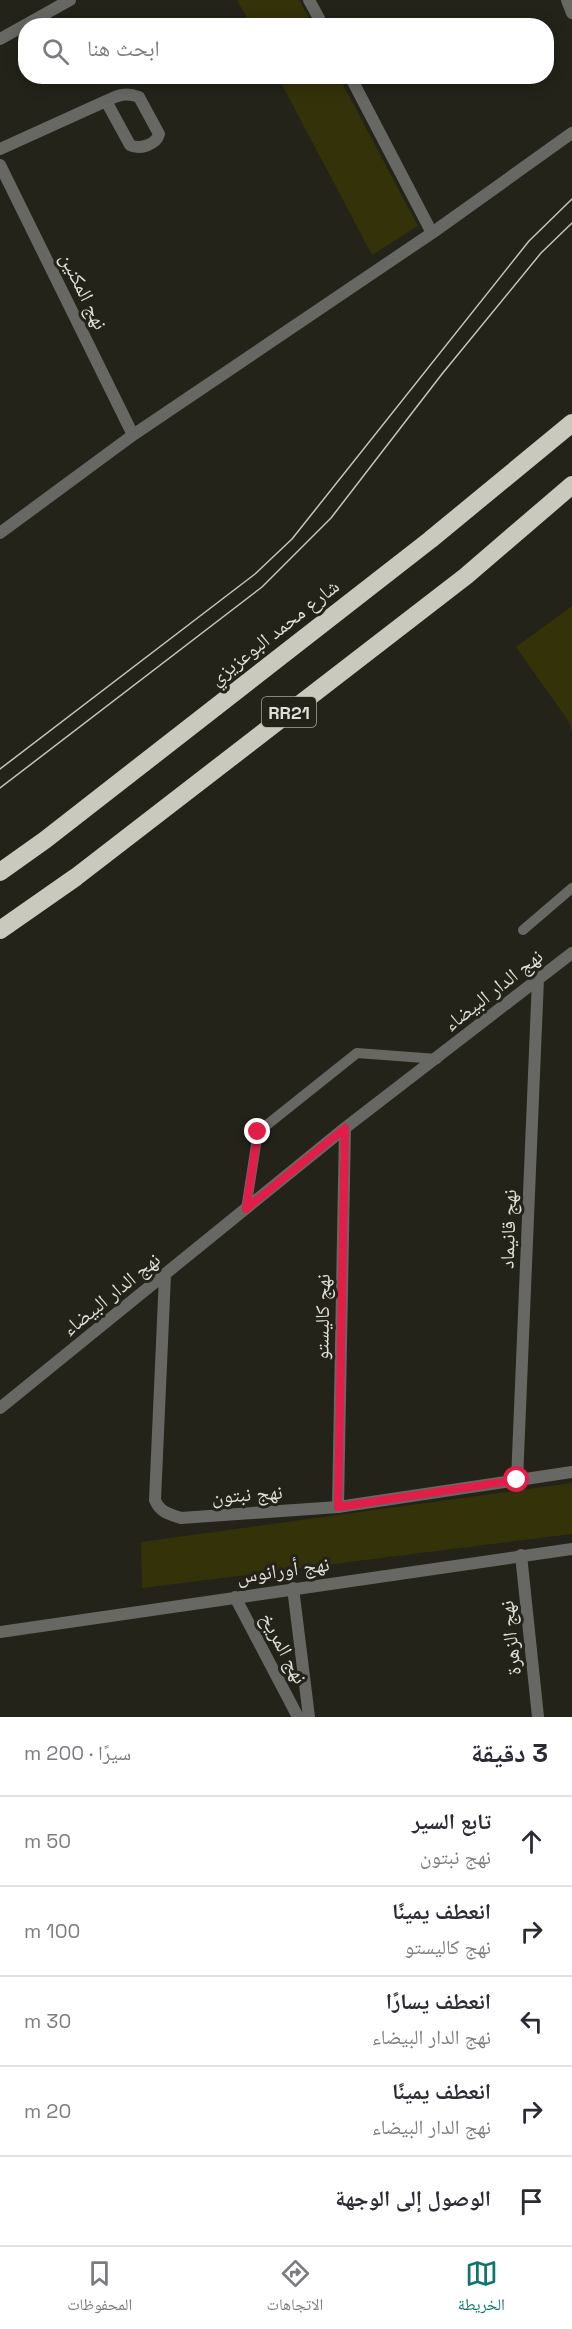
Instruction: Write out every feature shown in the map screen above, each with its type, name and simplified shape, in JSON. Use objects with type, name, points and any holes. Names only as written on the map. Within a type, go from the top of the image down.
[{"type":"highway","name":"شارع محمد البوعزيزي","points":[[0,872],[45,840],[430,540],[572,423]]},
{"type":"highway","name":"RR21","points":[[0,930],[76,877],[466,576],[572,485]]},
{"type":"street","points":[[38,18],[70,0]]},
{"type":"street","points":[[309,0],[319,18]]},
{"type":"street","points":[[567,0],[572,13]]},
{"type":"street","points":[[0,39],[18,29]]},
{"type":"street","points":[[354,84],[432,233]]},
{"type":"street","points":[[0,149],[106,100],[128,93],[139,97],[159,134],[157,140],[135,147],[130,145],[106,100]]},
{"type":"street","points":[[0,533],[134,435],[432,233],[572,133]]},
{"type":"street","name":"نهج المكنين","points":[[0,165],[134,435]]},
{"type":"street","name":"نهج الدار البيضاء","points":[[0,1408],[345,1128],[572,953]]},
{"type":"street","name":"نهج قانيماد","points":[[517,1480],[538,979]]},
{"type":"street","name":"نهج كاليستو","points":[[338,1507],[345,1128]]},
{"type":"street","name":"نهج نبتون","points":[[165,1275],[155,1500],[159,1509],[181,1518],[338,1507],[572,1472]]},
{"type":"street","name":"نهج أورانوس","points":[[0,1632],[572,1549]]},
{"type":"street","name":"نهج الزهرة","points":[[521,1555],[538,1717]]},
{"type":"street","name":"نهج المريخ","points":[[292,1588],[309,1717]]},
{"type":"street","name":"نهج المريخ","points":[[235,1597],[298,1717]]},
{"type":"lane","name":"نهج الدار البيضاء","points":[[523,930],[572,888]]},
{"type":"lane","name":"نهج الدار البيضاء","points":[[246,1209],[258,1132],[348,1060],[357,1053],[437,1059]]},
{"type":"shaded area","points":[[237,0],[299,0],[309,18],[247,18]]},
{"type":"shaded area","points":[[282,84],[343,84],[418,226],[372,255]]},
{"type":"shaded area","points":[[572,606],[572,731],[569,722],[516,647]]},
{"type":"shaded area","points":[[572,1483],[572,1534],[142,1588],[141,1542]]},
{"type":"tram line","points":[[0,769],[255,574],[292,539],[529,241],[572,199]]},
{"type":"tram line","points":[[0,788],[262,587],[331,518],[442,374],[541,253],[572,223]]},
{"type":"route","points":[[258,1132],[246,1209],[345,1128],[338,1507],[517,1480]]}]
